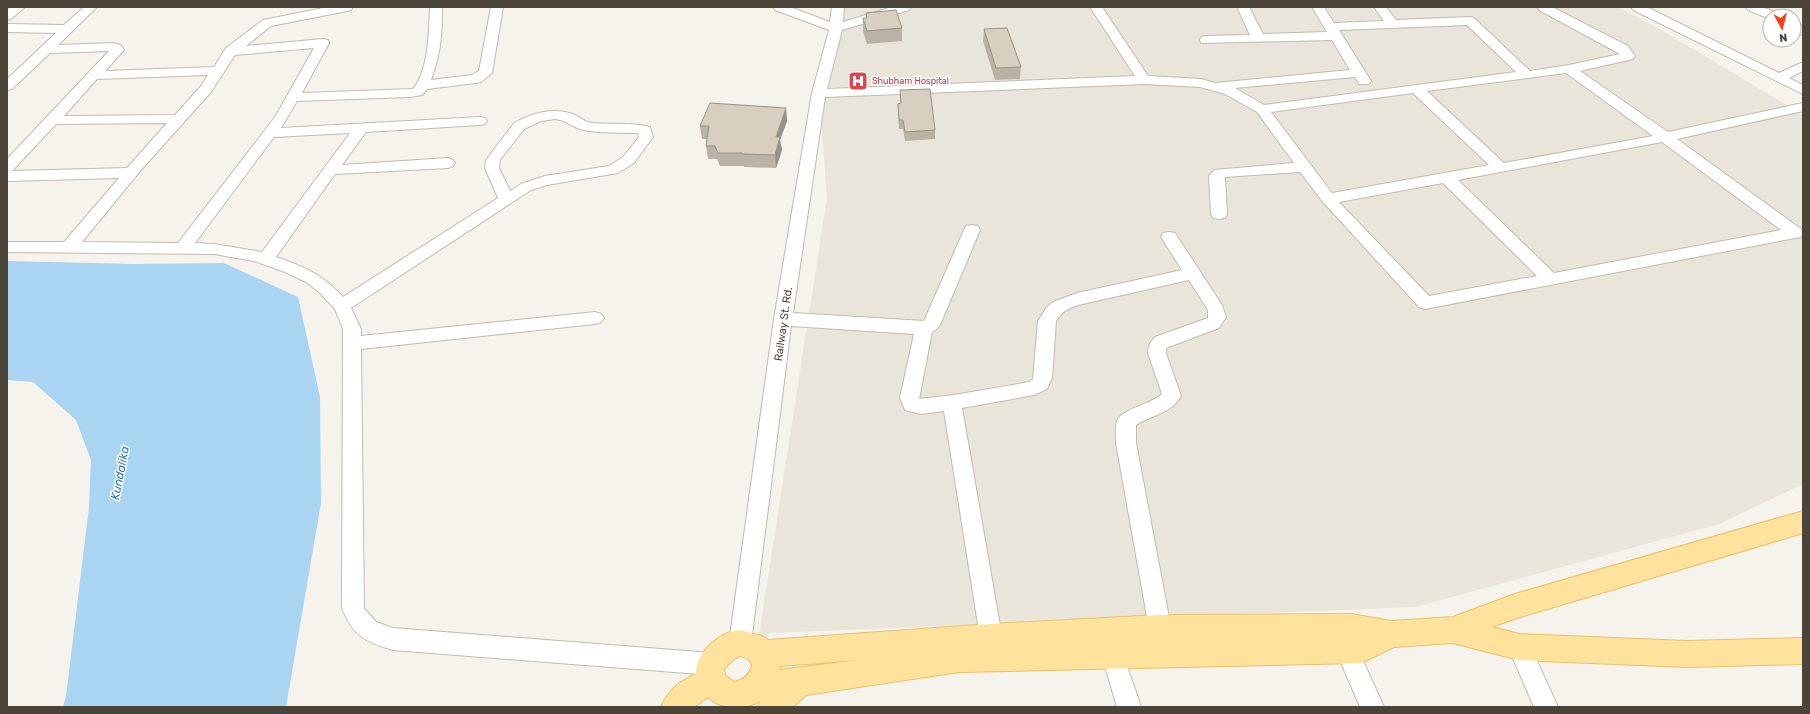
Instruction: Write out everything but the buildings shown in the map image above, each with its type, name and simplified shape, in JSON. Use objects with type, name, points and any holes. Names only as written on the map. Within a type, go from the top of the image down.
[{"type":"main road","points":[[675,707],[684,695],[692,690],[712,672],[717,656],[723,649],[732,645],[752,648],[1160,628],[1351,627],[1391,634],[1453,630],[1515,606],[1803,522]]},
{"type":"main road","points":[[1453,630],[1519,647],[1687,654],[1803,651]]},
{"type":"main road","points":[[712,672],[717,688],[724,693],[732,696],[742,695],[759,698],[799,682],[959,659],[1348,651],[1361,650],[1391,634]]},
{"type":"main road","points":[[752,648],[766,661],[767,670],[759,698]]},
{"type":"street","points":[[7,16],[19,7]]},
{"type":"street","points":[[7,86],[91,7]]},
{"type":"street","points":[[69,247],[130,173],[206,90],[231,51],[267,23],[346,7]]},
{"type":"street","points":[[293,97],[417,92],[423,85],[434,48],[436,7]]},
{"type":"street","points":[[423,85],[476,79],[484,76],[497,7]]},
{"type":"street","points":[[779,7],[836,28],[905,7]]},
{"type":"street","name":"Railway St. Rd.","points":[[752,648],[783,319],[819,93],[836,28],[838,7]]},
{"type":"street","points":[[1096,7],[1144,80]]},
{"type":"street","points":[[1244,7],[1258,38]]},
{"type":"street","points":[[1318,7],[1332,32],[1372,94]]},
{"type":"street","points":[[1380,7],[1392,24]]},
{"type":"street","points":[[1262,109],[1569,69],[1625,58],[1628,54],[1623,49],[1543,7]]},
{"type":"street","points":[[1637,7],[1803,90]]},
{"type":"street","points":[[1752,7],[1762,12]]},
{"type":"street","points":[[1206,40],[1258,38],[1332,32],[1392,24],[1470,21],[1527,75]]},
{"type":"street","points":[[7,28],[67,29]]},
{"type":"street","points":[[183,248],[281,118],[323,43],[231,51]]},
{"type":"street","points":[[7,168],[115,53],[116,48],[46,49]]},
{"type":"street","points":[[1779,78],[1803,66]]},
{"type":"street","points":[[819,93],[1144,80],[1201,83],[1230,91],[1262,109],[1328,199],[1425,303],[1795,233],[1569,69]]},
{"type":"street","points":[[94,75],[218,71]]},
{"type":"street","points":[[1213,86],[1358,73]]},
{"type":"street","points":[[1416,88],[1501,168]]},
{"type":"street","points":[[1328,199],[1666,138],[1803,107]]},
{"type":"street","points":[[342,306],[506,199],[534,184],[612,170],[621,167],[631,157],[646,136],[646,132],[645,130],[640,129],[582,126],[571,119],[562,116],[542,117],[525,122],[519,126],[493,160],[492,168],[506,199]]},
{"type":"street","points":[[51,120],[179,119]]},
{"type":"street","points":[[269,133],[480,121]]},
{"type":"street","points":[[266,259],[361,128]]},
{"type":"street","points":[[330,170],[448,163]]},
{"type":"street","points":[[1219,214],[1217,176],[1219,173],[1304,167]]},
{"type":"street","points":[[7,176],[130,173]]},
{"type":"street","points":[[1447,178],[1550,279]]},
{"type":"street","points":[[783,319],[924,328],[931,325],[972,230]]},
{"type":"street","points":[[1160,628],[1126,443],[1126,422],[1134,416],[1162,406],[1172,396],[1157,354],[1157,346],[1161,342],[1213,324],[1217,320],[1218,315],[1216,309],[1168,237]]},
{"type":"street","points":[[7,247],[214,249],[266,259],[312,278],[326,289],[342,306],[352,329],[352,608],[356,619],[365,628],[376,634],[393,639],[712,672]]},
{"type":"street","points":[[924,328],[909,398],[910,403],[914,406],[952,402],[1034,388],[1040,384],[1043,378],[1047,321],[1051,314],[1066,302],[1192,274]]},
{"type":"street","points":[[352,343],[595,318]]},
{"type":"street","points":[[952,402],[991,636]]},
{"type":"street","points":[[1519,647],[1546,707]]},
{"type":"street","points":[[1348,651],[1372,707]]},
{"type":"street","points":[[1113,656],[1129,707]]},
{"type":"shaded area","points":[[839,7],[1618,7],[1656,27],[1803,115],[1803,484],[1719,524],[1415,607],[770,633],[757,648],[827,198],[819,93]]},
{"type":"water","name":"Kundalika","points":[[7,261],[134,264],[224,263],[298,297],[320,397],[321,503],[286,707],[63,707],[66,696],[89,507],[91,460],[76,420],[33,382],[7,380]]},
{"type":"place","name":"Shubham Hospital","points":[[858,81]]}]
